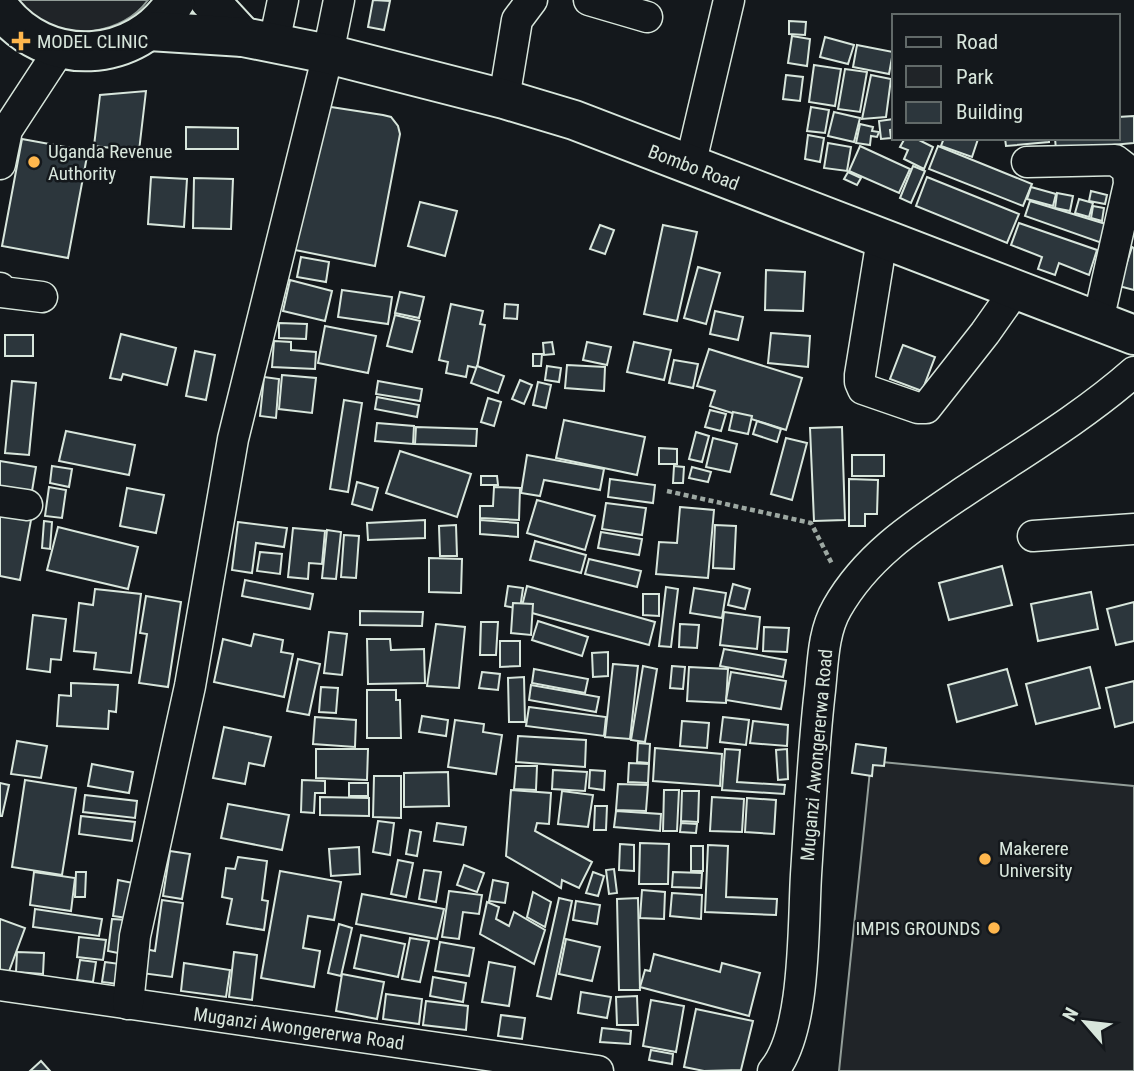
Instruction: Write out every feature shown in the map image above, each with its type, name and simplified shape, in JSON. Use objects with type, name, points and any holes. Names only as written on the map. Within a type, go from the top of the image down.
[{"type":"main road","points":[[0,49],[48,45],[83,52],[106,50],[129,43],[149,31],[162,20],[176,0]]},
{"type":"main road","points":[[209,0],[259,40]]},
{"type":"main road","points":[[0,8],[10,22],[48,45]]},
{"type":"main road","name":"Bombo Road","points":[[149,31],[259,40],[328,54],[504,99],[574,121],[1134,335]]},
{"type":"street","points":[[259,40],[283,0]]},
{"type":"street","points":[[128,1003],[135,936],[190,686],[233,439],[339,0]]},
{"type":"street","points":[[504,99],[517,20],[532,0]]},
{"type":"street","points":[[589,0],[647,17]]},
{"type":"street","points":[[690,166],[729,0]]},
{"type":"street","points":[[0,164],[7,130],[48,45]]},
{"type":"street","points":[[1027,162],[1128,161],[1129,184],[1098,321]]},
{"type":"street","points":[[882,239],[860,374],[863,389],[918,408],[926,408],[985,334],[1016,289]]},
{"type":"street","points":[[0,288],[2,292],[42,297]]},
{"type":"street","name":"Muganzi Awongererwa Road","points":[[773,1071],[784,1058],[799,988],[815,729],[827,627],[854,583],[873,560],[902,534],[1073,419],[1134,372]]},
{"type":"street","points":[[1033,536],[1134,529]]},
{"type":"street","name":"Muganzi Awongererwa Road","points":[[0,985],[597,1071]]},
{"type":"path","points":[[667,491],[811,523],[834,566],[854,583]]},
{"type":"green space","points":[[17,0],[148,0],[124,21],[93,31],[77,32],[46,24],[32,16]]},
{"type":"green space","name":"IMPIS GROUNDS","points":[[871,761],[1134,786],[1134,1071],[839,1071]]},
{"type":"building","points":[[373,0],[390,1],[384,30],[368,27]]},
{"type":"building","points":[[789,21],[806,22],[805,35],[789,34]]},
{"type":"building","points":[[792,36],[810,39],[807,66],[788,63]]},
{"type":"building","points":[[825,37],[854,45],[848,64],[820,57]]},
{"type":"building","points":[[857,45],[892,52],[889,74],[853,67]]},
{"type":"building","points":[[814,65],[841,69],[835,106],[809,102]]},
{"type":"building","points":[[845,69],[867,72],[860,112],[838,109]]},
{"type":"building","points":[[786,75],[803,77],[800,101],[783,99]]},
{"type":"building","points":[[871,75],[891,79],[886,117],[862,119]]},
{"type":"building","points":[[146,91],[139,151],[94,146],[100,95]]},
{"type":"building","points":[[318,105],[391,117],[398,126],[400,134],[375,266],[290,249]]},
{"type":"building","points":[[811,107],[829,110],[825,133],[807,131]]},
{"type":"building","points":[[834,112],[860,118],[854,142],[828,136]]},
{"type":"building","points":[[1134,116],[1134,143],[1056,150],[1055,140],[1120,140],[1120,117]]},
{"type":"building","points":[[892,119],[891,138],[881,139],[879,121]]},
{"type":"building","points":[[860,124],[873,127],[872,131],[879,132],[877,137],[871,136],[870,145],[856,143]]},
{"type":"building","points":[[186,127],[238,128],[238,149],[186,149]]},
{"type":"building","points":[[808,135],[824,138],[820,162],[805,159]]},
{"type":"building","points":[[22,139],[88,151],[68,258],[2,246]]},
{"type":"building","points":[[904,140],[919,140],[933,147],[924,169],[904,159],[908,150],[900,147]]},
{"type":"building","points":[[943,140],[978,140],[972,157],[941,146]]},
{"type":"building","points":[[1005,140],[1049,140],[1049,142],[1006,146]]},
{"type":"building","points":[[828,143],[851,147],[847,171],[824,168]]},
{"type":"building","points":[[860,146],[910,169],[899,193],[849,171]]},
{"type":"building","points":[[938,146],[1032,184],[1023,206],[929,169]]},
{"type":"building","points":[[913,166],[925,171],[911,203],[900,198]]},
{"type":"building","points":[[848,172],[861,178],[857,185],[844,179]]},
{"type":"building","points":[[151,177],[187,179],[184,227],[148,224]]},
{"type":"building","points":[[927,177],[1019,214],[1007,243],[916,206]]},
{"type":"building","points":[[194,178],[233,179],[231,229],[193,228]]},
{"type":"building","points":[[1031,187],[1056,194],[1053,206],[1027,199]]},
{"type":"building","points":[[1091,191],[1107,195],[1105,204],[1089,201]]},
{"type":"building","points":[[1057,193],[1073,196],[1070,211],[1055,208]]},
{"type":"building","points":[[1079,199],[1093,203],[1089,217],[1075,213]]},
{"type":"building","points":[[1030,201],[1109,225],[1105,238],[1099,242],[1025,216]]},
{"type":"building","points":[[420,202],[457,211],[445,256],[408,246]]},
{"type":"building","points":[[1093,206],[1104,208],[1102,221],[1091,218]]},
{"type":"building","points":[[1019,223],[1097,250],[1089,275],[1059,263],[1055,275],[1038,269],[1042,257],[1011,245]]},
{"type":"building","points":[[600,225],[614,230],[605,254],[590,249]]},
{"type":"building","points":[[663,225],[697,232],[677,321],[644,314]]},
{"type":"building","points":[[1132,247],[1134,248],[1134,290],[1119,286]]},
{"type":"building","points":[[301,257],[329,262],[326,282],[297,277]]},
{"type":"building","points":[[698,267],[720,273],[706,324],[684,318]]},
{"type":"building","points":[[766,270],[805,272],[803,311],[765,310]]},
{"type":"building","points":[[290,280],[332,291],[325,321],[283,311]]},
{"type":"building","points":[[342,290],[392,297],[388,324],[338,317]]},
{"type":"building","points":[[400,292],[424,297],[419,318],[395,313]]},
{"type":"building","points":[[451,304],[483,311],[480,324],[485,325],[477,368],[468,366],[466,377],[446,373],[448,362],[439,360]]},
{"type":"building","points":[[505,304],[518,305],[517,319],[504,318]]},
{"type":"building","points":[[715,311],[743,317],[738,340],[710,334]]},
{"type":"building","points":[[395,315],[420,321],[412,352],[387,346]]},
{"type":"building","points":[[279,323],[307,324],[306,339],[279,338]]},
{"type":"building","points":[[325,326],[376,336],[368,373],[318,363]]},
{"type":"building","points":[[771,333],[810,336],[808,367],[768,363]]},
{"type":"building","points":[[121,334],[176,348],[167,385],[123,374],[121,380],[110,378]]},
{"type":"building","points":[[5,335],[33,335],[33,356],[5,356]]},
{"type":"building","points":[[274,341],[291,342],[291,350],[316,352],[315,369],[272,367]]},
{"type":"building","points":[[552,342],[554,354],[544,355],[543,343]]},
{"type":"building","points":[[587,342],[611,347],[607,365],[583,360]]},
{"type":"building","points":[[634,342],[671,350],[664,380],[627,372]]},
{"type":"building","points":[[903,345],[935,357],[922,391],[890,379]]},
{"type":"building","points":[[709,349],[802,378],[786,430],[710,406],[715,391],[697,386]]},
{"type":"building","points":[[195,351],[215,355],[206,400],[186,396]]},
{"type":"building","points":[[533,354],[542,354],[541,366],[533,366]]},
{"type":"building","points":[[674,360],[698,364],[693,388],[669,383]]},
{"type":"building","points":[[567,365],[605,367],[604,391],[565,388]]},
{"type":"building","points":[[477,366],[504,376],[498,393],[471,383]]},
{"type":"building","points":[[547,366],[561,368],[559,382],[545,380]]},
{"type":"building","points":[[282,375],[316,378],[312,413],[279,409]]},
{"type":"building","points":[[264,377],[279,379],[276,418],[260,416]]},
{"type":"building","points":[[520,380],[532,385],[524,404],[512,399]]},
{"type":"building","points":[[12,381],[36,383],[29,455],[5,453]]},
{"type":"building","points":[[378,381],[422,389],[420,401],[376,394]]},
{"type":"building","points":[[538,382],[551,385],[546,408],[533,405]]},
{"type":"building","points":[[377,397],[419,405],[417,417],[375,409]]},
{"type":"building","points":[[488,398],[501,402],[494,426],[481,422]]},
{"type":"building","points":[[344,400],[362,403],[348,492],[330,489]]},
{"type":"building","points":[[710,410],[726,414],[721,431],[705,427]]},
{"type":"building","points":[[733,412],[752,416],[748,434],[729,430]]},
{"type":"building","points":[[564,420],[645,437],[637,475],[556,458]]},
{"type":"building","points":[[757,421],[781,429],[777,442],[753,434]]},
{"type":"building","points":[[377,423],[414,426],[413,444],[375,441]]},
{"type":"building","points":[[416,427],[477,429],[476,446],[415,444]]},
{"type":"building","points":[[842,427],[845,520],[814,521],[810,428]]},
{"type":"building","points":[[66,431],[135,445],[129,475],[59,461]]},
{"type":"building","points":[[696,432],[709,436],[702,462],[689,459]]},
{"type":"building","points":[[713,438],[737,444],[730,472],[706,467]]},
{"type":"building","points":[[786,438],[807,443],[792,500],[771,494]]},
{"type":"building","points":[[659,448],[677,449],[677,464],[659,464]]},
{"type":"building","points":[[400,451],[471,474],[457,517],[386,493]]},
{"type":"building","points":[[527,455],[604,469],[600,490],[544,480],[540,496],[521,493]]},
{"type":"building","points":[[852,455],[884,455],[884,476],[852,476]]},
{"type":"building","points":[[0,461],[36,467],[32,491],[0,486]]},
{"type":"building","points":[[52,466],[72,469],[69,487],[50,483]]},
{"type":"building","points":[[674,466],[684,467],[683,483],[673,483]]},
{"type":"building","points":[[692,467],[711,472],[708,482],[689,478]]},
{"type":"building","points":[[481,476],[497,476],[498,485],[481,485]]},
{"type":"building","points":[[610,479],[655,485],[653,503],[608,497]]},
{"type":"building","points":[[849,479],[878,480],[877,514],[865,514],[865,526],[849,526]]},
{"type":"building","points":[[357,482],[378,488],[372,510],[352,504]]},
{"type":"building","points":[[49,487],[66,490],[62,518],[45,516]]},
{"type":"building","points":[[494,487],[520,488],[519,520],[480,518],[480,506],[493,506]]},
{"type":"building","points":[[127,488],[164,495],[156,533],[120,526]]},
{"type":"building","points":[[537,500],[595,516],[585,550],[527,533]]},
{"type":"building","points":[[606,503],[646,508],[642,535],[602,529]]},
{"type":"building","points":[[680,507],[714,510],[708,578],[656,574],[659,542],[677,543]]},
{"type":"building","points":[[0,514],[31,520],[20,580],[0,576]]},
{"type":"building","points":[[425,520],[425,538],[368,540],[367,523]]},
{"type":"building","points":[[480,520],[518,523],[518,537],[480,534]]},
{"type":"building","points":[[44,521],[52,522],[50,549],[42,548]]},
{"type":"building","points":[[238,522],[287,528],[284,547],[256,543],[252,573],[232,570]]},
{"type":"building","points":[[456,525],[457,556],[440,556],[439,526]]},
{"type":"building","points":[[715,525],[736,526],[734,569],[713,568]]},
{"type":"building","points":[[58,527],[138,547],[128,589],[47,570]]},
{"type":"building","points":[[293,528],[325,531],[322,564],[309,563],[308,579],[288,577]]},
{"type":"building","points":[[327,530],[341,532],[336,579],[322,578]]},
{"type":"building","points":[[601,532],[642,539],[639,555],[598,548]]},
{"type":"building","points":[[344,535],[359,536],[356,578],[341,577]]},
{"type":"building","points":[[535,541],[586,555],[581,573],[530,560]]},
{"type":"building","points":[[260,552],[282,554],[280,574],[257,571]]},
{"type":"building","points":[[429,558],[462,559],[461,593],[429,592]]},
{"type":"building","points":[[589,559],[641,571],[637,587],[585,574]]},
{"type":"building","points":[[1002,566],[1012,605],[949,620],[939,583]]},
{"type":"building","points":[[245,580],[313,594],[310,609],[242,596]]},
{"type":"building","points":[[733,584],[750,589],[745,609],[728,605]]},
{"type":"building","points":[[508,586],[523,588],[520,609],[505,606]]},
{"type":"building","points":[[527,586],[655,622],[649,645],[521,610]]},
{"type":"building","points":[[666,587],[678,589],[671,647],[659,646]]},
{"type":"building","points":[[694,588],[726,593],[722,618],[690,613]]},
{"type":"building","points":[[95,589],[141,594],[131,673],[94,669],[96,653],[74,651],[79,603],[93,605]]},
{"type":"building","points":[[1091,592],[1098,629],[1038,641],[1031,604]]},
{"type":"building","points":[[643,594],[659,594],[659,616],[643,615]]},
{"type":"building","points":[[146,596],[181,602],[168,687],[139,683],[147,634],[140,633]]},
{"type":"building","points":[[1134,602],[1134,641],[1116,645],[1107,609]]},
{"type":"building","points":[[513,603],[533,604],[531,635],[511,633]]},
{"type":"building","points":[[360,611],[423,612],[422,626],[360,625]]},
{"type":"building","points":[[724,612],[760,617],[757,649],[720,645]]},
{"type":"building","points":[[33,615],[66,619],[61,660],[51,659],[50,672],[27,669]]},
{"type":"building","points":[[538,621],[588,637],[582,656],[532,640]]},
{"type":"building","points":[[481,622],[498,622],[496,655],[480,655]]},
{"type":"building","points":[[436,624],[465,627],[459,688],[427,686]]},
{"type":"building","points":[[680,624],[699,625],[697,648],[679,647]]},
{"type":"building","points":[[764,627],[789,628],[787,652],[763,651]]},
{"type":"building","points":[[329,632],[347,634],[342,675],[324,673]]},
{"type":"building","points":[[254,634],[283,640],[281,652],[293,654],[284,697],[214,682],[223,639],[251,646]]},
{"type":"building","points":[[367,639],[390,639],[391,650],[424,649],[425,683],[368,684]]},
{"type":"building","points":[[500,641],[520,641],[520,666],[500,667]]},
{"type":"building","points":[[724,649],[786,660],[783,677],[720,666]]},
{"type":"building","points":[[608,652],[608,676],[593,677],[592,653]]},
{"type":"building","points":[[298,659],[320,664],[309,715],[287,711]]},
{"type":"building","points":[[613,664],[638,666],[630,739],[605,737]]},
{"type":"building","points":[[643,666],[657,669],[645,742],[631,740]]},
{"type":"building","points":[[672,666],[685,667],[683,689],[670,688]]},
{"type":"building","points":[[689,667],[728,669],[726,703],[687,701]]},
{"type":"building","points":[[1090,667],[1100,708],[1036,724],[1026,684]]},
{"type":"building","points":[[534,669],[588,679],[585,693],[532,683]]},
{"type":"building","points":[[1007,669],[1017,705],[957,722],[948,685]]},
{"type":"building","points":[[482,672],[500,674],[498,690],[479,688]]},
{"type":"building","points":[[731,672],[786,681],[781,709],[726,700]]},
{"type":"building","points":[[524,677],[525,722],[509,722],[508,678]]},
{"type":"building","points":[[1134,681],[1134,722],[1115,727],[1106,688]]},
{"type":"building","points":[[71,683],[118,685],[116,712],[109,711],[108,729],[57,726],[59,695],[71,696]]},
{"type":"building","points":[[531,685],[599,697],[596,712],[529,700]]},
{"type":"building","points":[[321,687],[338,688],[336,713],[319,712]]},
{"type":"building","points":[[367,690],[396,690],[396,700],[400,700],[401,738],[367,738]]},
{"type":"building","points":[[529,707],[606,717],[604,736],[526,726]]},
{"type":"building","points":[[422,716],[448,720],[446,736],[419,732]]},
{"type":"building","points":[[315,717],[356,720],[355,747],[313,744]]},
{"type":"building","points":[[723,717],[749,720],[746,745],[720,742]]},
{"type":"building","points":[[455,720],[484,724],[483,732],[502,735],[496,774],[448,767]]},
{"type":"building","points":[[682,721],[709,723],[707,748],[680,746]]},
{"type":"building","points":[[753,721],[788,725],[787,746],[750,743]]},
{"type":"building","points":[[224,727],[271,737],[264,766],[249,763],[245,784],[213,778]]},
{"type":"building","points":[[518,736],[586,740],[585,767],[516,762]]},
{"type":"building","points":[[17,741],[47,746],[41,778],[11,774]]},
{"type":"building","points":[[638,743],[650,744],[649,763],[637,762]]},
{"type":"building","points":[[856,744],[886,748],[884,766],[873,765],[872,776],[852,773]]},
{"type":"building","points":[[655,748],[722,754],[720,786],[653,781]]},
{"type":"building","points":[[316,749],[368,749],[367,780],[316,778]]},
{"type":"building","points":[[725,749],[740,750],[737,782],[785,785],[784,794],[722,790]]},
{"type":"building","points":[[787,749],[788,779],[778,780],[776,750]]},
{"type":"building","points":[[629,763],[649,764],[648,783],[628,782]]},
{"type":"building","points":[[92,764],[133,772],[129,793],[88,786]]},
{"type":"building","points":[[516,766],[537,766],[536,790],[514,789]]},
{"type":"building","points":[[553,770],[587,772],[585,791],[552,789]]},
{"type":"building","points":[[590,770],[605,771],[604,790],[589,788]]},
{"type":"building","points":[[448,772],[449,806],[404,807],[404,773]]},
{"type":"building","points":[[374,776],[401,776],[401,818],[373,817]]},
{"type":"building","points":[[25,780],[76,788],[62,875],[12,867]]},
{"type":"building","points":[[302,780],[325,781],[325,793],[315,793],[314,813],[301,812]]},
{"type":"building","points":[[0,783],[9,785],[2,816],[0,816]]},
{"type":"building","points":[[349,783],[368,783],[368,796],[349,796]]},
{"type":"building","points":[[618,784],[648,785],[646,811],[616,810]]},
{"type":"building","points":[[511,790],[551,793],[549,824],[537,823],[535,831],[592,862],[579,888],[562,880],[561,888],[506,856]]},
{"type":"building","points":[[664,790],[679,790],[677,831],[663,831]]},
{"type":"building","points":[[562,791],[593,795],[588,827],[558,824]]},
{"type":"building","points":[[682,791],[699,791],[698,822],[681,821]]},
{"type":"building","points":[[85,795],[137,801],[135,818],[83,812]]},
{"type":"building","points":[[320,797],[369,798],[369,816],[320,815]]},
{"type":"building","points":[[712,797],[744,799],[742,832],[710,831]]},
{"type":"building","points":[[747,798],[776,800],[774,834],[745,832]]},
{"type":"building","points":[[228,804],[289,815],[282,850],[221,838]]},
{"type":"building","points":[[595,806],[607,806],[606,830],[594,830]]},
{"type":"building","points":[[616,811],[661,814],[660,831],[614,827]]},
{"type":"building","points":[[81,816],[135,822],[132,841],[79,834]]},
{"type":"building","points":[[378,821],[394,823],[390,855],[373,852]]},
{"type":"building","points":[[437,823],[466,827],[463,845],[434,841]]},
{"type":"building","points":[[681,823],[697,824],[696,833],[680,832]]},
{"type":"building","points":[[410,830],[421,832],[417,856],[406,854]]},
{"type":"building","points":[[640,843],[669,844],[668,884],[639,884]]},
{"type":"building","points":[[620,844],[634,845],[634,871],[619,870]]},
{"type":"building","points":[[708,845],[728,846],[726,897],[777,899],[776,915],[705,912]]},
{"type":"building","points":[[691,846],[703,846],[703,871],[691,871]]},
{"type":"building","points":[[359,847],[360,874],[331,876],[329,849]]},
{"type":"building","points":[[170,851],[190,854],[182,899],[163,896]]},
{"type":"building","points":[[238,857],[267,861],[262,900],[268,901],[264,930],[227,924],[232,899],[222,897],[226,868],[235,869]]},
{"type":"building","points":[[398,860],[413,863],[406,897],[391,894]]},
{"type":"building","points":[[464,865],[484,873],[477,892],[457,885]]},
{"type":"building","points":[[614,869],[617,893],[609,894],[606,870]]},
{"type":"building","points":[[424,870],[441,872],[436,902],[419,899]]},
{"type":"building","points":[[280,871],[341,882],[334,920],[308,916],[303,948],[320,951],[314,987],[261,978]]},
{"type":"building","points":[[34,872],[75,878],[71,911],[30,905]]},
{"type":"building","points":[[76,872],[86,872],[85,897],[75,897]]},
{"type":"building","points":[[593,872],[604,876],[598,896],[586,893]]},
{"type":"building","points":[[673,872],[702,873],[701,888],[672,887]]},
{"type":"building","points":[[118,880],[133,883],[127,918],[113,916]]},
{"type":"building","points":[[493,880],[508,883],[505,903],[489,901]]},
{"type":"building","points":[[642,890],[665,892],[664,919],[640,918]]},
{"type":"building","points":[[449,891],[482,895],[479,914],[463,912],[459,939],[442,937]]},
{"type":"building","points":[[533,892],[551,902],[545,927],[527,917]]},
{"type":"building","points":[[672,893],[702,895],[701,919],[670,916]]},
{"type":"building","points":[[362,894],[444,909],[437,939],[356,924]]},
{"type":"building","points":[[559,898],[572,901],[551,999],[537,996]]},
{"type":"building","points":[[638,898],[640,990],[619,990],[617,899]]},
{"type":"building","points":[[162,900],[183,903],[172,977],[141,973],[145,949],[155,951]]},
{"type":"building","points":[[576,901],[600,905],[597,924],[573,920]]},
{"type":"building","points":[[487,902],[499,907],[496,919],[509,926],[514,912],[545,930],[534,964],[480,934]]},
{"type":"building","points":[[35,909],[102,919],[99,936],[33,927]]},
{"type":"building","points":[[0,919],[25,928],[8,974],[0,971]]},
{"type":"building","points":[[112,919],[127,920],[123,954],[108,951]]},
{"type":"building","points":[[339,924],[352,928],[341,976],[328,973]]},
{"type":"building","points":[[361,935],[405,944],[398,977],[354,968]]},
{"type":"building","points":[[79,937],[106,940],[103,960],[77,957]]},
{"type":"building","points":[[410,938],[429,941],[420,982],[402,979]]},
{"type":"building","points":[[566,939],[600,947],[592,981],[559,974]]},
{"type":"building","points":[[440,942],[474,948],[469,976],[435,971]]},
{"type":"building","points":[[17,952],[44,953],[43,974],[16,972]]},
{"type":"building","points":[[234,952],[257,955],[252,1000],[229,997]]},
{"type":"building","points":[[654,954],[720,972],[722,963],[760,973],[749,1016],[640,987],[645,970],[650,971]]},
{"type":"building","points":[[80,960],[96,962],[93,982],[77,980]]},
{"type":"building","points":[[105,962],[120,964],[118,984],[102,982]]},
{"type":"building","points":[[489,962],[515,967],[509,1006],[482,1002]]},
{"type":"building","points":[[184,963],[230,970],[226,997],[181,991]]},
{"type":"building","points":[[342,974],[384,982],[377,1019],[336,1011]]},
{"type":"building","points":[[433,977],[466,983],[463,1002],[430,996]]},
{"type":"building","points":[[581,992],[611,997],[607,1018],[578,1013]]},
{"type":"building","points":[[386,994],[422,999],[419,1024],[383,1019]]},
{"type":"building","points":[[637,996],[638,1025],[617,1025],[616,997]]},
{"type":"building","points":[[651,1000],[684,1006],[676,1052],[643,1046]]},
{"type":"building","points":[[426,1001],[468,1006],[466,1030],[423,1025]]},
{"type":"building","points":[[696,1009],[753,1021],[741,1070],[704,1071],[684,1067]]},
{"type":"building","points":[[501,1015],[525,1018],[522,1039],[498,1036]]},
{"type":"building","points":[[602,1028],[631,1031],[630,1044],[600,1042]]},
{"type":"building","points":[[651,1050],[673,1054],[672,1064],[649,1060]]},
{"type":"building","points":[[41,1061],[50,1071],[30,1071]]},
{"type":"place","name":"MODEL CLINIC","points":[[21,41]]},
{"type":"place","name":"Uganda Revenue Authority","points":[[34,162]]},
{"type":"place","name":"Makerere University","points":[[985,859]]},
{"type":"place","name":"IMPIS GROUNDS","points":[[994,928]]}]
